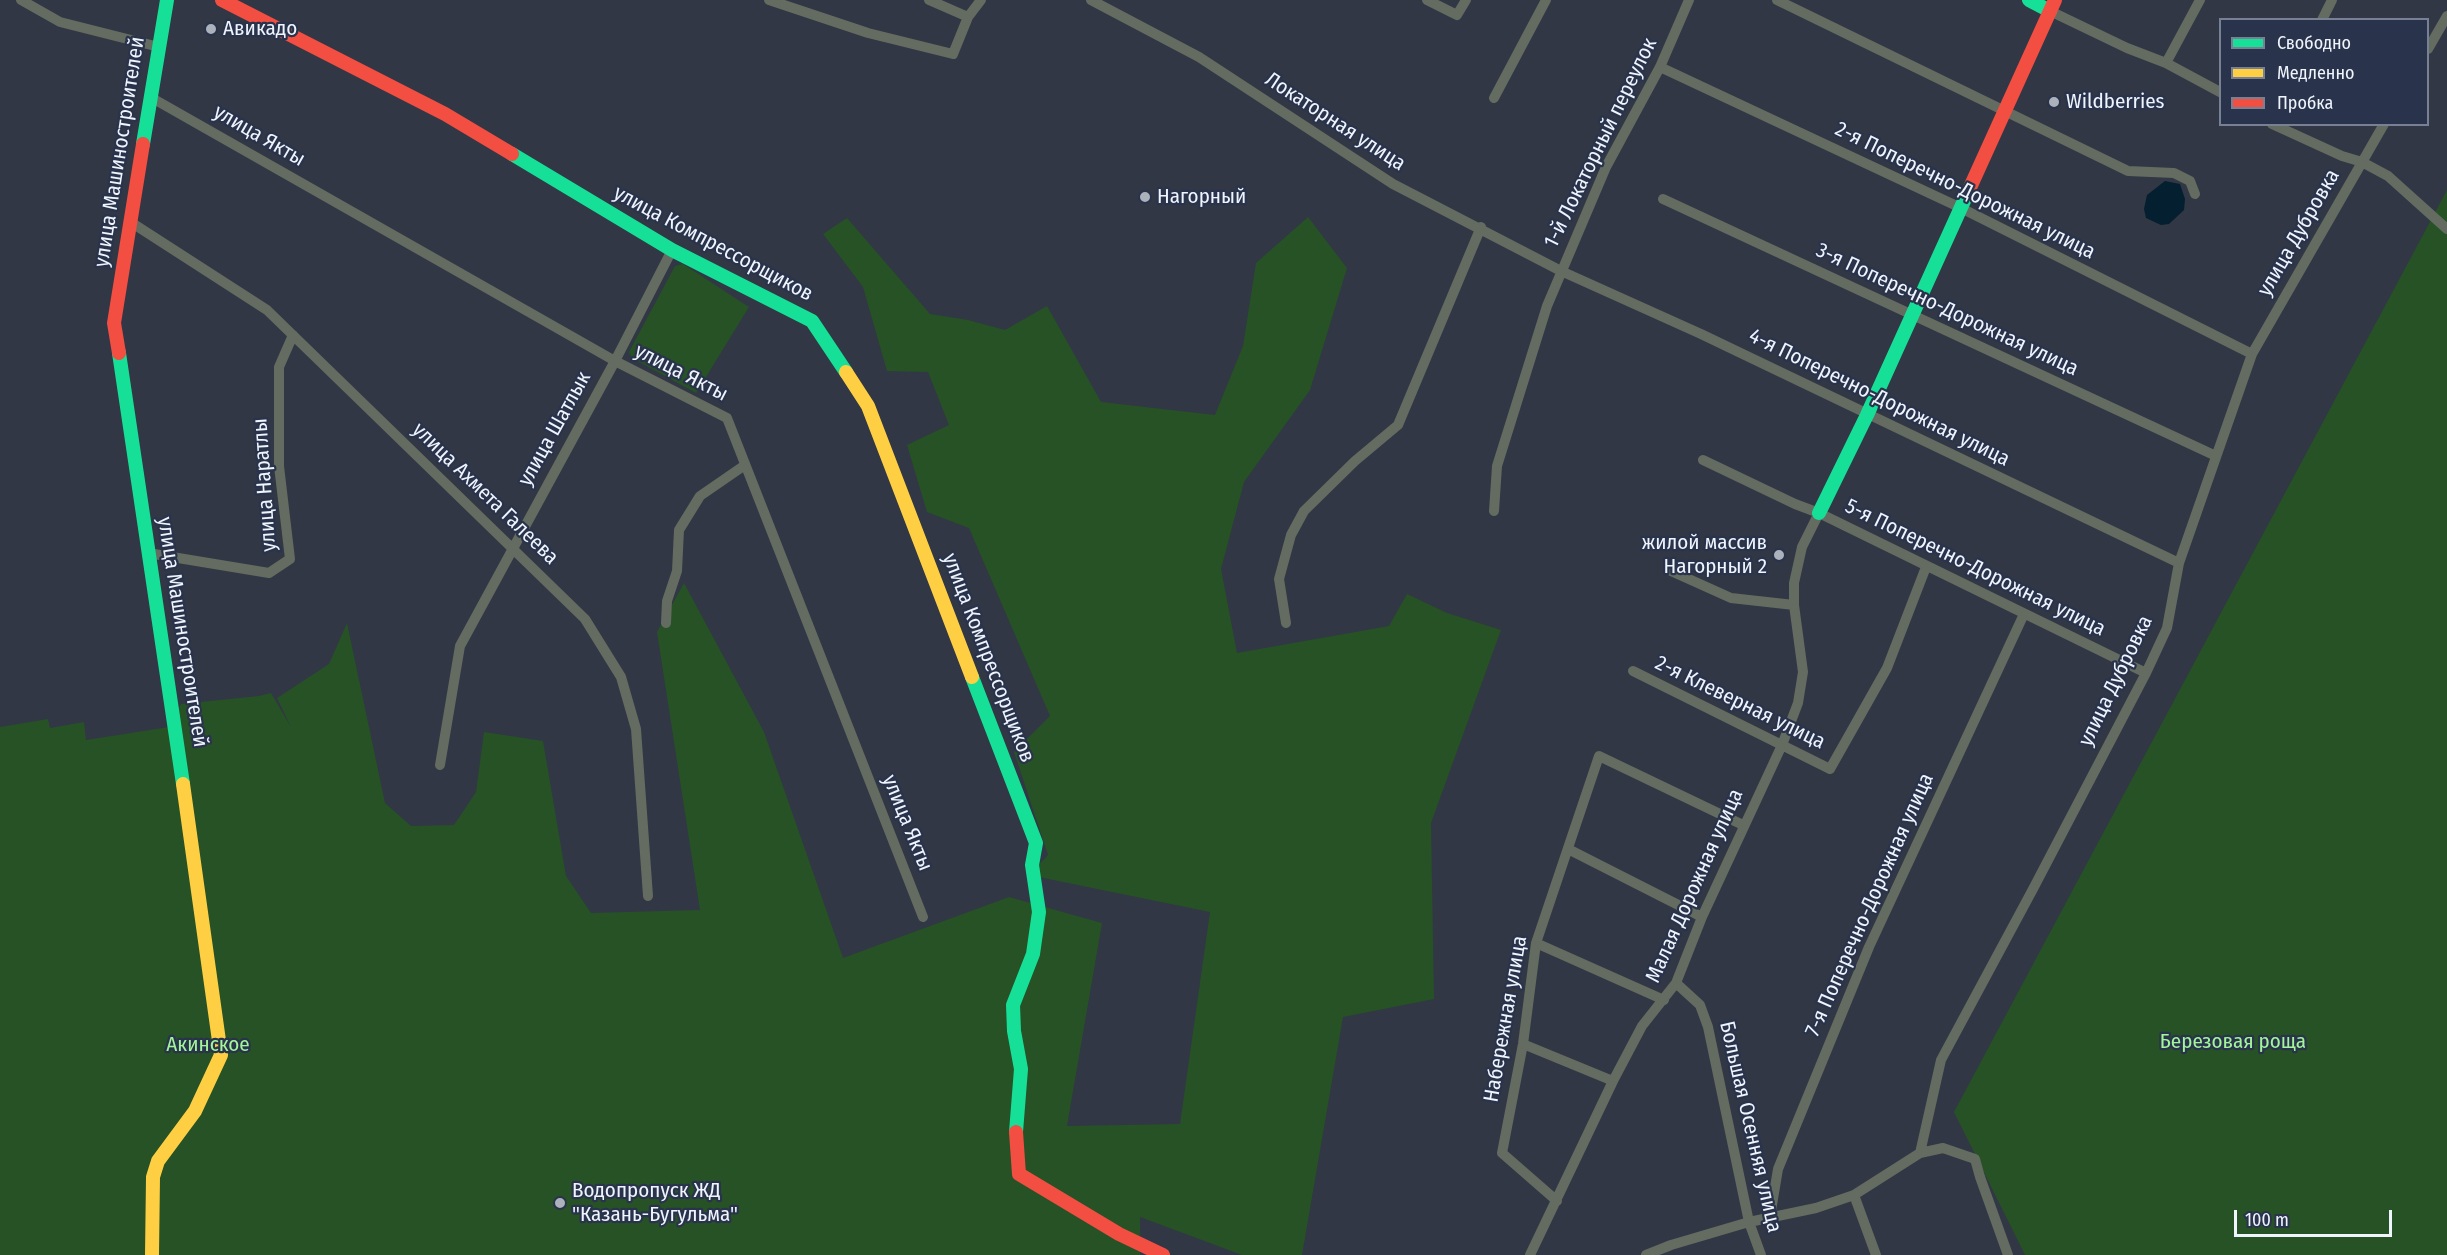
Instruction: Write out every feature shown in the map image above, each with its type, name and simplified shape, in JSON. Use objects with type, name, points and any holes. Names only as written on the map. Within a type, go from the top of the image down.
[{"type":"street","points":[[21,0],[60,22],[159,47]]},
{"type":"street","name":"улица Машиностроителей","points":[[152,1255],[153,1176],[158,1161],[195,1111],[221,1055],[114,324],[129,221],[152,98],[167,0]]},
{"type":"street","name":"улица Компрессорщиков","points":[[222,0],[445,114],[672,250],[812,321],[868,406],[1036,843],[1032,865],[1039,912],[1033,954],[1013,1005],[1014,1031],[1021,1069],[1015,1140],[1019,1174],[1119,1234],[1163,1255]]},
{"type":"street","points":[[769,0],[868,33],[952,54],[968,17],[981,0]]},
{"type":"street","points":[[929,0],[968,17]]},
{"type":"street","name":"Локаторная улица","points":[[1091,0],[1199,57],[1394,184],[1481,227],[1561,271]]},
{"type":"street","points":[[1427,0],[1457,15],[1466,0]]},
{"type":"street","points":[[1494,98],[1546,0]]},
{"type":"street","name":"1-й Локаторный переулок","points":[[1494,511],[1497,466],[1546,306],[1606,167],[1660,67],[1689,0]]},
{"type":"street","points":[[1777,0],[2006,109],[2128,171],[2174,173],[2190,181],[2195,194]]},
{"type":"street","points":[[2030,0],[2053,6],[2127,48],[2166,63],[2219,91]]},
{"type":"street","points":[[2166,63],[2200,0]]},
{"type":"street","points":[[2323,18],[2332,0]]},
{"type":"street","points":[[1819,513],[1867,415],[2053,6]]},
{"type":"street","points":[[2429,46],[2447,16]]},
{"type":"street","name":"2-я Поперечно-Дорожная улица","points":[[1660,67],[1961,208],[2252,354]]},
{"type":"street","name":"улица Якты","points":[[152,98],[615,361],[727,418],[923,917]]},
{"type":"street","points":[[2276,126],[2342,156],[2362,162],[2388,176],[2447,228]]},
{"type":"street","name":"улица Дубровка","points":[[1920,1153],[1941,1060],[1983,985],[2146,673],[2167,628],[2179,563],[2252,354],[2383,126]]},
{"type":"street","name":"3-я Поперечно-Дорожная улица","points":[[1663,199],[2216,456]]},
{"type":"street","name":"улица Ахмета Галеева","points":[[129,221],[267,310],[585,619],[621,677],[636,729],[648,896]]},
{"type":"street","points":[[1286,623],[1279,579],[1291,535],[1304,511],[1355,461],[1398,425],[1481,227]]},
{"type":"street","name":"улица Шатлык","points":[[440,765],[460,646],[615,361],[672,250]]},
{"type":"street","name":"4-я Поперечно-Дорожная улица","points":[[1561,271],[1701,334],[2179,563]]},
{"type":"street","name":"улица Наратлы","points":[[148,553],[269,573],[290,559],[279,466],[279,367],[293,335]]},
{"type":"street","name":"5-я Поперечно-Дорожная улица","points":[[1703,460],[1819,513],[2146,673]]},
{"type":"street","points":[[666,623],[667,601],[677,572],[679,530],[700,496],[745,465]]},
{"type":"street","name":"Малая Дорожная улица","points":[[1530,1255],[1613,1081],[1642,1026],[1676,983],[1702,917],[1782,745],[1798,703],[1803,672],[1794,605],[1794,583],[1802,547],[1819,513]]},
{"type":"street","name":"2-я Клеверная улица","points":[[1633,671],[1830,769],[1887,668],[1926,567]]},
{"type":"street","points":[[1671,570],[1731,598],[1794,605]]},
{"type":"street","name":"7-я Поперечно-Дорожная улица","points":[[1770,1217],[1778,1169],[1869,947],[2024,614]]},
{"type":"street","name":"Набережная улица","points":[[1557,1201],[1502,1153],[1523,1044],[1536,943],[1599,756],[1743,825]]},
{"type":"street","points":[[1568,849],[1702,917]]},
{"type":"street","points":[[1536,943],[1664,1000]]},
{"type":"street","name":"Большая Осенняя улица","points":[[1676,983],[1700,1005],[1708,1027],[1749,1222],[1761,1255]]},
{"type":"street","points":[[1523,1044],[1613,1081]]},
{"type":"street","points":[[1646,1255],[1671,1245],[1749,1222],[1816,1208],[1854,1195],[1920,1153],[1943,1148],[1975,1159],[2008,1255]]},
{"type":"street","points":[[1854,1195],[1876,1255]]},
{"type":"green space","name":"Березовая роща","points":[[2447,190],[2447,1255],[2025,1255],[1954,1112]]},
{"type":"green space","name":"Акинское","points":[[1308,217],[1347,268],[1310,390],[1244,482],[1221,569],[1237,653],[1389,626],[1407,594],[1447,613],[1501,630],[1431,823],[1434,999],[1343,1017],[1302,1255],[1242,1255],[1140,1217],[1140,1255],[0,1255],[0,727],[48,719],[50,728],[84,722],[86,740],[169,727],[181,704],[271,693],[291,727],[277,698],[329,664],[347,623],[385,803],[411,826],[454,825],[476,792],[484,732],[543,741],[566,876],[591,913],[700,910],[657,632],[684,583],[764,732],[843,958],[1009,897],[1102,923],[1067,1126],[1180,1124],[1210,912],[1029,875],[1048,855],[1014,752],[1050,716],[969,528],[927,512],[907,445],[949,425],[928,372],[887,371],[863,287],[823,234],[847,218],[930,314],[968,320],[1005,330],[1047,306],[1101,402],[1215,415],[1243,346],[1256,263]]},
{"type":"green space","points":[[683,264],[749,307],[696,393],[632,358],[629,352],[675,266]]},
{"type":"water","points":[[2165,181],[2180,184],[2185,199],[2184,210],[2169,224],[2161,225],[2146,218],[2144,209],[2147,195]]},
{"type":"traffic: fast","points":[[143,144],[167,0]]},
{"type":"traffic: fast","points":[[2029,0],[2050,11]]},
{"type":"traffic: fast","points":[[512,154],[672,250],[812,321],[846,372]]},
{"type":"traffic: fast","points":[[1819,513],[1867,415],[1968,192]]},
{"type":"traffic: fast","points":[[119,353],[183,784]]},
{"type":"traffic: fast","points":[[972,677],[1036,843],[1032,865],[1039,912],[1033,954],[1013,1005],[1014,1031],[1021,1069],[1016,1132]]},
{"type":"traffic: slow","points":[[846,372],[868,406],[972,677]]},
{"type":"traffic: slow","points":[[152,1255],[153,1177],[158,1161],[195,1111],[221,1055],[183,784]]},
{"type":"traffic: jam","points":[[222,0],[445,114],[512,154]]},
{"type":"traffic: jam","points":[[1968,192],[2055,0]]},
{"type":"traffic: jam","points":[[119,353],[114,323],[143,144]]},
{"type":"traffic: jam","points":[[1016,1132],[1019,1174],[1119,1234],[1163,1255]]},
{"type":"place","name":"Авикадо","points":[[211,29]]},
{"type":"place","name":"Wildberries","points":[[2054,102]]},
{"type":"place","name":"Нагорный","points":[[1145,197]]},
{"type":"place","name":"жилой массив Нагорный 2","points":[[1779,555]]},
{"type":"place","name":"Водопропуск ЖД \"Казань-Бугульма\"","points":[[560,1203]]}]
